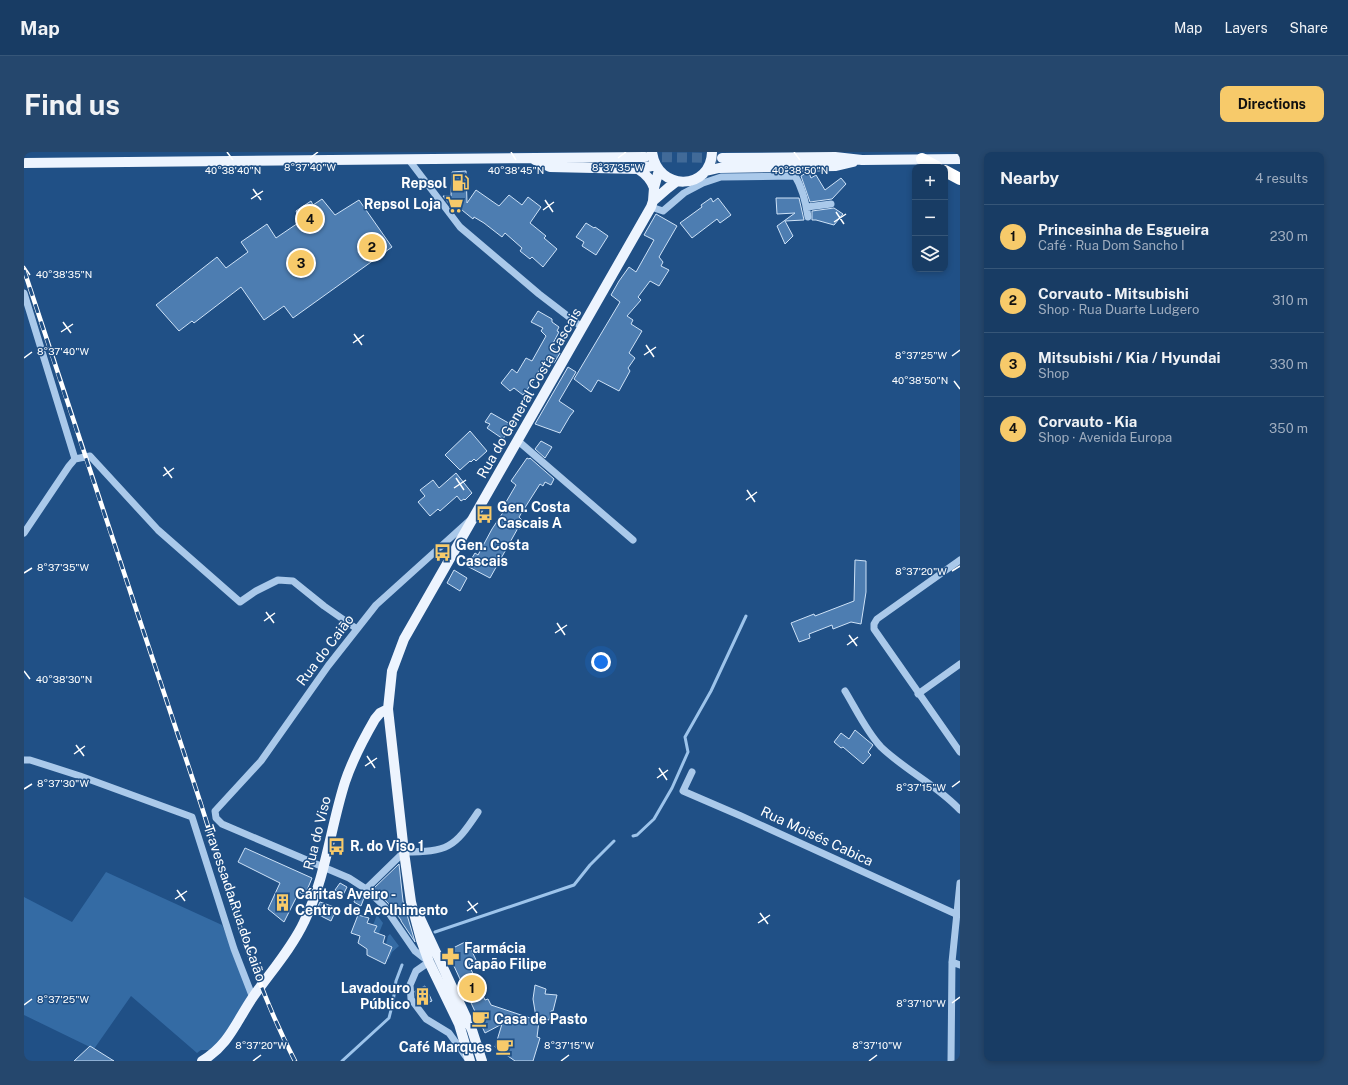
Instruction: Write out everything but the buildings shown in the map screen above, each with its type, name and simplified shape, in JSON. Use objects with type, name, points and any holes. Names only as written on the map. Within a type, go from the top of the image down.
[{"type":"highway","points":[[922,160],[931,164]]},
{"type":"highway","points":[[948,173],[960,179]]},
{"type":"main road","points":[[24,163],[533,159],[549,157],[648,155],[663,175],[677,182],[688,182],[698,178],[706,171],[710,163],[712,152]]},
{"type":"main road","points":[[722,158],[835,157],[862,160],[960,159]]},
{"type":"main road","points":[[533,159],[550,167],[657,168]]},
{"type":"main road","points":[[706,171],[720,168],[836,166],[862,160]]},
{"type":"main road","name":"Rua do General Costa Cascais","points":[[652,204],[657,168]]},
{"type":"main road","points":[[638,169],[646,174],[652,182],[654,188]]},
{"type":"main road","name":"Rua do General Costa Cascais","points":[[412,902],[404,852],[388,709],[392,671],[404,639],[477,514],[517,440],[652,204],[668,188],[677,182]]},
{"type":"main road","name":"Rua do Viso","points":[[202,1061],[218,1050],[226,1040],[253,998],[295,939],[304,923],[324,869],[342,791],[349,772],[375,719],[380,713],[388,709]]},
{"type":"main road","points":[[412,902],[421,940],[429,962],[459,1024],[470,1061]]},
{"type":"main road","points":[[412,902],[430,937],[472,1030],[481,1059]]},
{"type":"street","points":[[409,160],[460,227],[539,294],[582,327]]},
{"type":"street","points":[[652,204],[662,211],[684,193],[703,183],[721,177],[795,176],[798,180],[807,207],[808,217]]},
{"type":"street","points":[[807,207],[831,204]]},
{"type":"street","points":[[24,293],[75,459]]},
{"type":"street","points":[[517,440],[634,540]]},
{"type":"street","points":[[24,532],[75,459],[90,456],[158,530],[240,602],[256,591],[278,580],[293,581],[324,606],[357,629]]},
{"type":"street","name":"Rua do Caião","points":[[324,869],[222,824],[216,818],[215,811],[261,761],[328,666],[376,605],[477,514]]},
{"type":"street","points":[[960,560],[877,619],[874,624],[874,629],[879,637],[960,752]]},
{"type":"street","points":[[918,694],[960,664]]},
{"type":"street","points":[[845,690],[864,724],[881,746],[903,765],[949,798],[960,810]]},
{"type":"street","name":"Travessa da Rua do Caião","points":[[24,760],[30,760],[80,776],[168,810],[192,817],[234,949],[253,998]]},
{"type":"street","name":"Rua Moisés Cabica","points":[[692,772],[683,791],[958,915]]},
{"type":"street","points":[[366,889],[404,852],[438,850],[449,846],[466,830],[478,812]]},
{"type":"street","points":[[324,869],[349,878],[366,889],[384,906],[415,951],[429,962],[416,970],[410,985],[411,999],[426,1019],[449,1033],[470,1061]]},
{"type":"street","points":[[951,1061],[952,962],[958,915],[960,883]]},
{"type":"street","points":[[952,962],[960,965]]},
{"type":"street","points":[[459,1024],[481,1059]]},
{"type":"shaded area","points":[[106,872],[222,925],[253,998],[218,1050],[201,1050],[197,1053],[131,996],[94,1049],[24,1015],[24,897],[72,922]]},
{"type":"shaded area","points":[[377,915],[383,923],[379,933],[374,932],[377,926],[373,925]]},
{"type":"shaded area","points":[[390,934],[399,946],[392,952],[389,959],[388,958],[392,947],[386,944]]},
{"type":"waterway","points":[[633,836],[637,835],[654,819],[672,788],[688,752],[685,737],[711,691],[746,616]]},
{"type":"waterway","points":[[435,932],[574,885],[590,865],[614,841]]},
{"type":"waterway","points":[[342,1061],[389,1018],[396,981],[402,965]]},
{"type":"tunnel","points":[[647,157],[722,158]]},
{"type":"railway","points":[[24,270],[250,957],[278,1027],[295,1061]]},
{"type":"place","name":"Repsol","points":[[460,183]]},
{"type":"place","name":"Repsol Loja","points":[[454,204]]},
{"type":"place","name":"Corvauto - Kia","points":[[310,219]]},
{"type":"place","name":"Corvauto - Mitsubishi","points":[[372,247]]},
{"type":"place","name":"Mitsubishi / Kia / Hyundai","points":[[301,263]]},
{"type":"place","name":"Gen. Costa Cascais A","points":[[484,515]]},
{"type":"place","name":"Gen. Costa Cascais","points":[[443,553]]},
{"type":"place","name":"R. do Viso 1","points":[[337,846]]},
{"type":"place","name":"Cáritas Aveiro - Centro de Acolhimento","points":[[282,902]]},
{"type":"place","name":"Farmácia Capão Filipe","points":[[451,956]]},
{"type":"place","name":"Princesinha de Esgueira","points":[[472,988]]},
{"type":"place","name":"Lavadouro Público","points":[[423,996]]},
{"type":"place","name":"Casa de Pasto","points":[[481,1019]]},
{"type":"place","name":"Café Marques","points":[[505,1047]]}]
